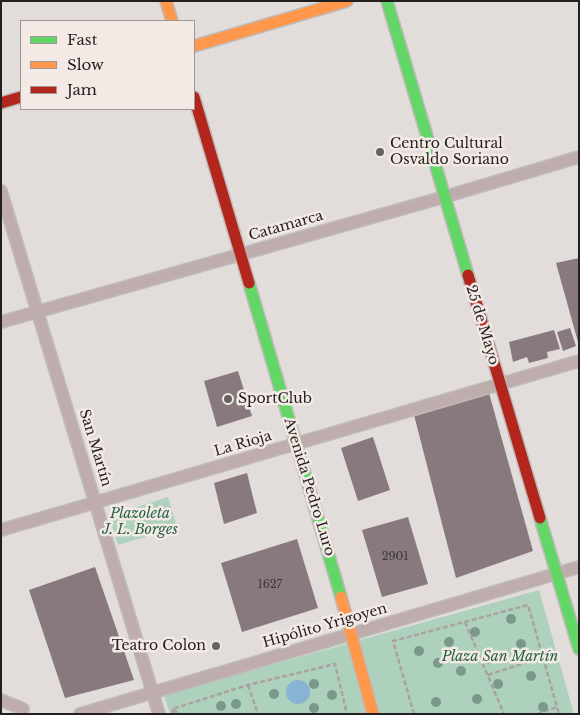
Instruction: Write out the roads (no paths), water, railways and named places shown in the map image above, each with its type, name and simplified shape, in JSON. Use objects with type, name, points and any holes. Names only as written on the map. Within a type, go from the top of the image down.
[{"type":"main road","points":[[166,1],[172,20]]},
{"type":"main road","points":[[195,46],[347,1]]},
{"type":"main road","name":"25 de Mayo","points":[[387,1],[579,649]]},
{"type":"main road","points":[[1,103],[20,97]]},
{"type":"main road","name":"Avenida Pedro Luro","points":[[195,100],[374,711]]},
{"type":"street","name":"Catamarca","points":[[1,322],[579,157]]},
{"type":"street","name":"San Martín","points":[[1,191],[159,714]]},
{"type":"street","name":"La Rioja","points":[[1,530],[579,361]]},
{"type":"street","name":"Hipólito Yrigoyen","points":[[80,714],[579,568]]},
{"type":"street","points":[[1,700],[24,709]]},
{"type":"water","points":[[298,680],[307,683],[310,692],[307,701],[298,704],[289,701],[286,692],[289,683]]},
{"type":"place","name":"Centro Cultural Osvaldo Soriano","points":[[380,152]]},
{"type":"place","name":"SportClub","points":[[228,399]]},
{"type":"place","name":"Teatro Colon","points":[[216,646]]},
{"type":"park label","name":"Plazoleta J. L. Borges","points":[[140,522]]},
{"type":"park label","name":"Plaza San Martín","points":[[500,657]]}]
